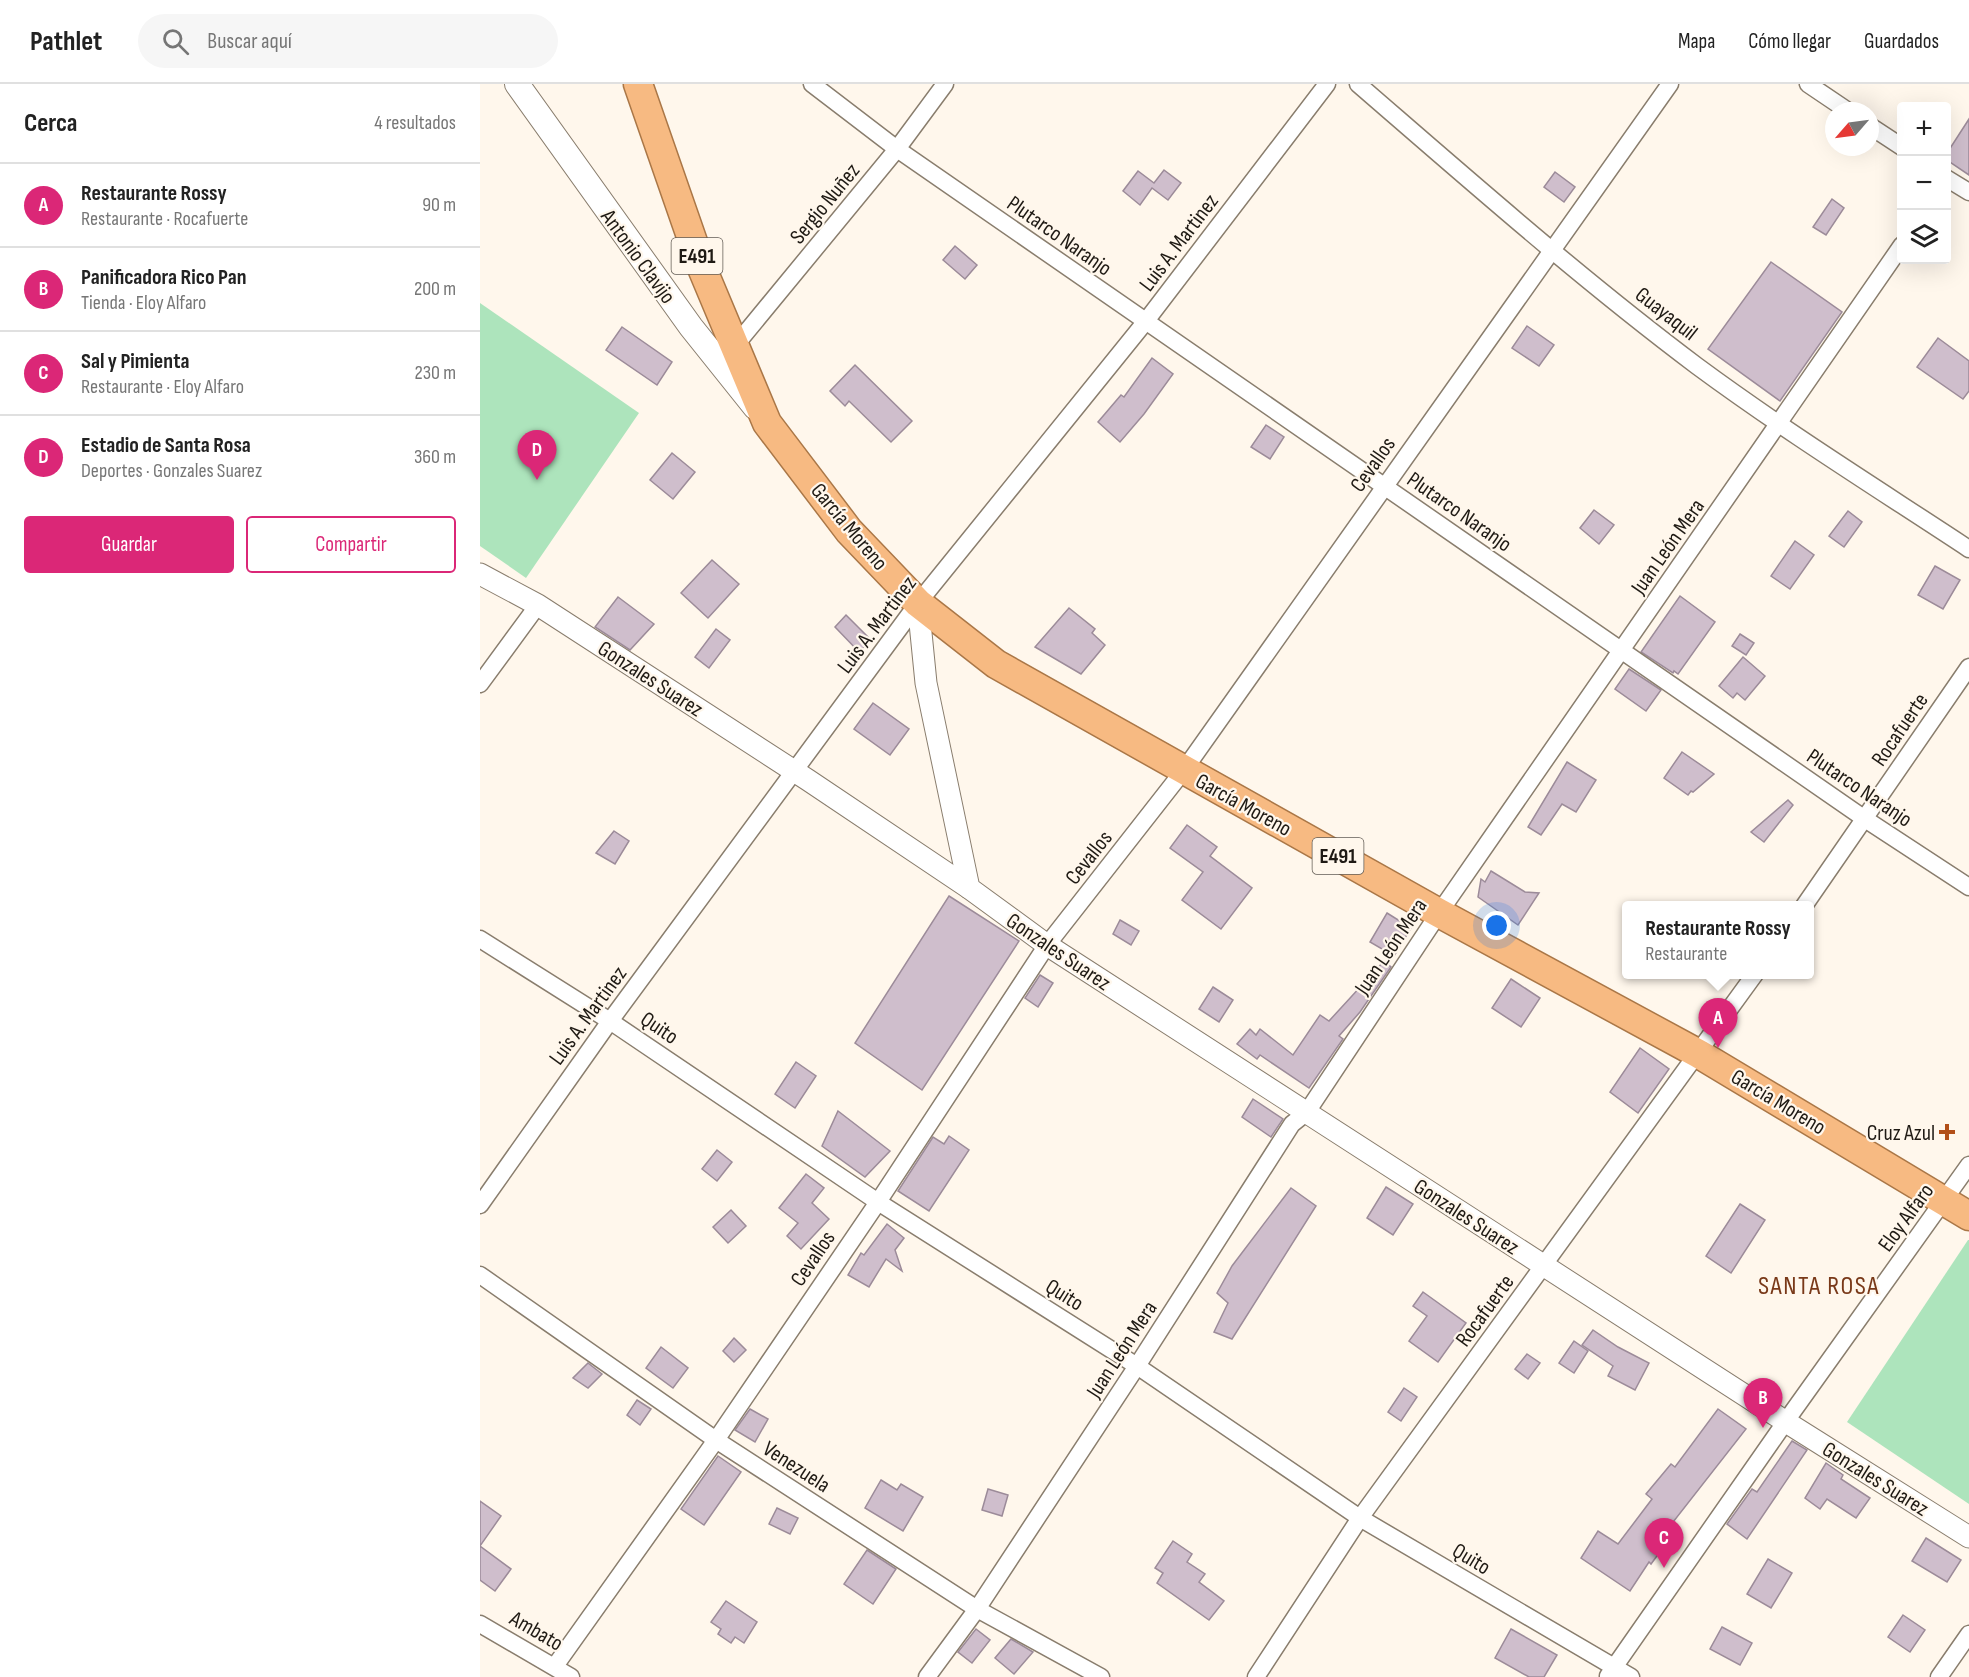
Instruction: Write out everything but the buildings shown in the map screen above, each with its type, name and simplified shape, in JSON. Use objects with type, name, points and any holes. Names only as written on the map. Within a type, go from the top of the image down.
[{"type":"highway","name":"E491","points":[[638,84],[702,268],[767,423]]},
{"type":"highway","name":"García Moreno","points":[[767,423],[849,531],[918,603],[996,664],[1439,913],[1699,1054],[1946,1200],[1969,1216]]},
{"type":"main road","name":"Antonio Clavijo","points":[[517,84],[691,327],[767,423]]},
{"type":"street","name":"Plutarco Naranjo","points":[[812,84],[897,150],[1865,819],[1969,887]]},
{"type":"street","name":"Sergio Nuñez","points":[[734,347],[897,150],[945,84]]},
{"type":"street","name":"Luis A. Martinez","points":[[480,1204],[610,1021],[918,603],[1146,321],[1327,84]]},
{"type":"street","name":"Guayaquil","points":[[1358,84],[1552,251],[1697,365],[1779,424],[1969,549]]},
{"type":"street","name":"Cevallos","points":[[555,1666],[716,1440],[878,1202],[1047,945],[1184,770],[1670,84]]},
{"type":"street","points":[[1808,84],[1835,102]]},
{"type":"street","points":[[1879,132],[1897,144]]},
{"type":"street","points":[[1951,181],[1969,192]]},
{"type":"street","name":"Juan León Mera","points":[[927,1677],[977,1609],[1137,1366],[1292,1124],[1307,1113],[1439,913],[1897,252]]},
{"type":"street","name":"Gonzales Suarez","points":[[480,574],[538,605],[969,888],[1047,945],[1969,1537]]},
{"type":"street","points":[[918,603],[926,683],[969,888]]},
{"type":"street","points":[[480,684],[538,605]]},
{"type":"street","name":"Rocafuerte","points":[[1808,901],[1969,667]]},
{"type":"street","name":"Quito","points":[[480,939],[610,1021],[878,1202],[1137,1366],[1360,1518],[1611,1673],[1631,1677]]},
{"type":"street","name":"Rocafuerte","points":[[1256,1677],[1360,1518],[1752,979]]},
{"type":"street","name":"Eloy Alfaro","points":[[1611,1673],[1786,1421],[1969,1165]]},
{"type":"street","name":"Venezuela","points":[[480,1275],[716,1440],[977,1609],[1101,1677]]},
{"type":"street","name":"Ambato","points":[[480,1624],[571,1677]]},
{"type":"street","points":[[1939,1677],[1969,1634]]},
{"type":"green space","points":[[480,303],[639,413],[526,578],[480,546]]},
{"type":"green space","points":[[1969,1240],[1969,1504],[1847,1422]]},
{"type":"place","name":"Estadio de Santa Rosa","points":[[537,480]]},
{"type":"place","name":"Restaurante Rossy","points":[[1718,1048]]},
{"type":"place","name":"Cruz Azul","points":[[1947,1132]]},
{"type":"place","name":"Panificadora Rico Pan","points":[[1763,1428]]},
{"type":"place","name":"Sal y Pimienta","points":[[1664,1568]]},
{"type":"district","name":"SANTA ROSA","points":[[1819,1285]]}]
